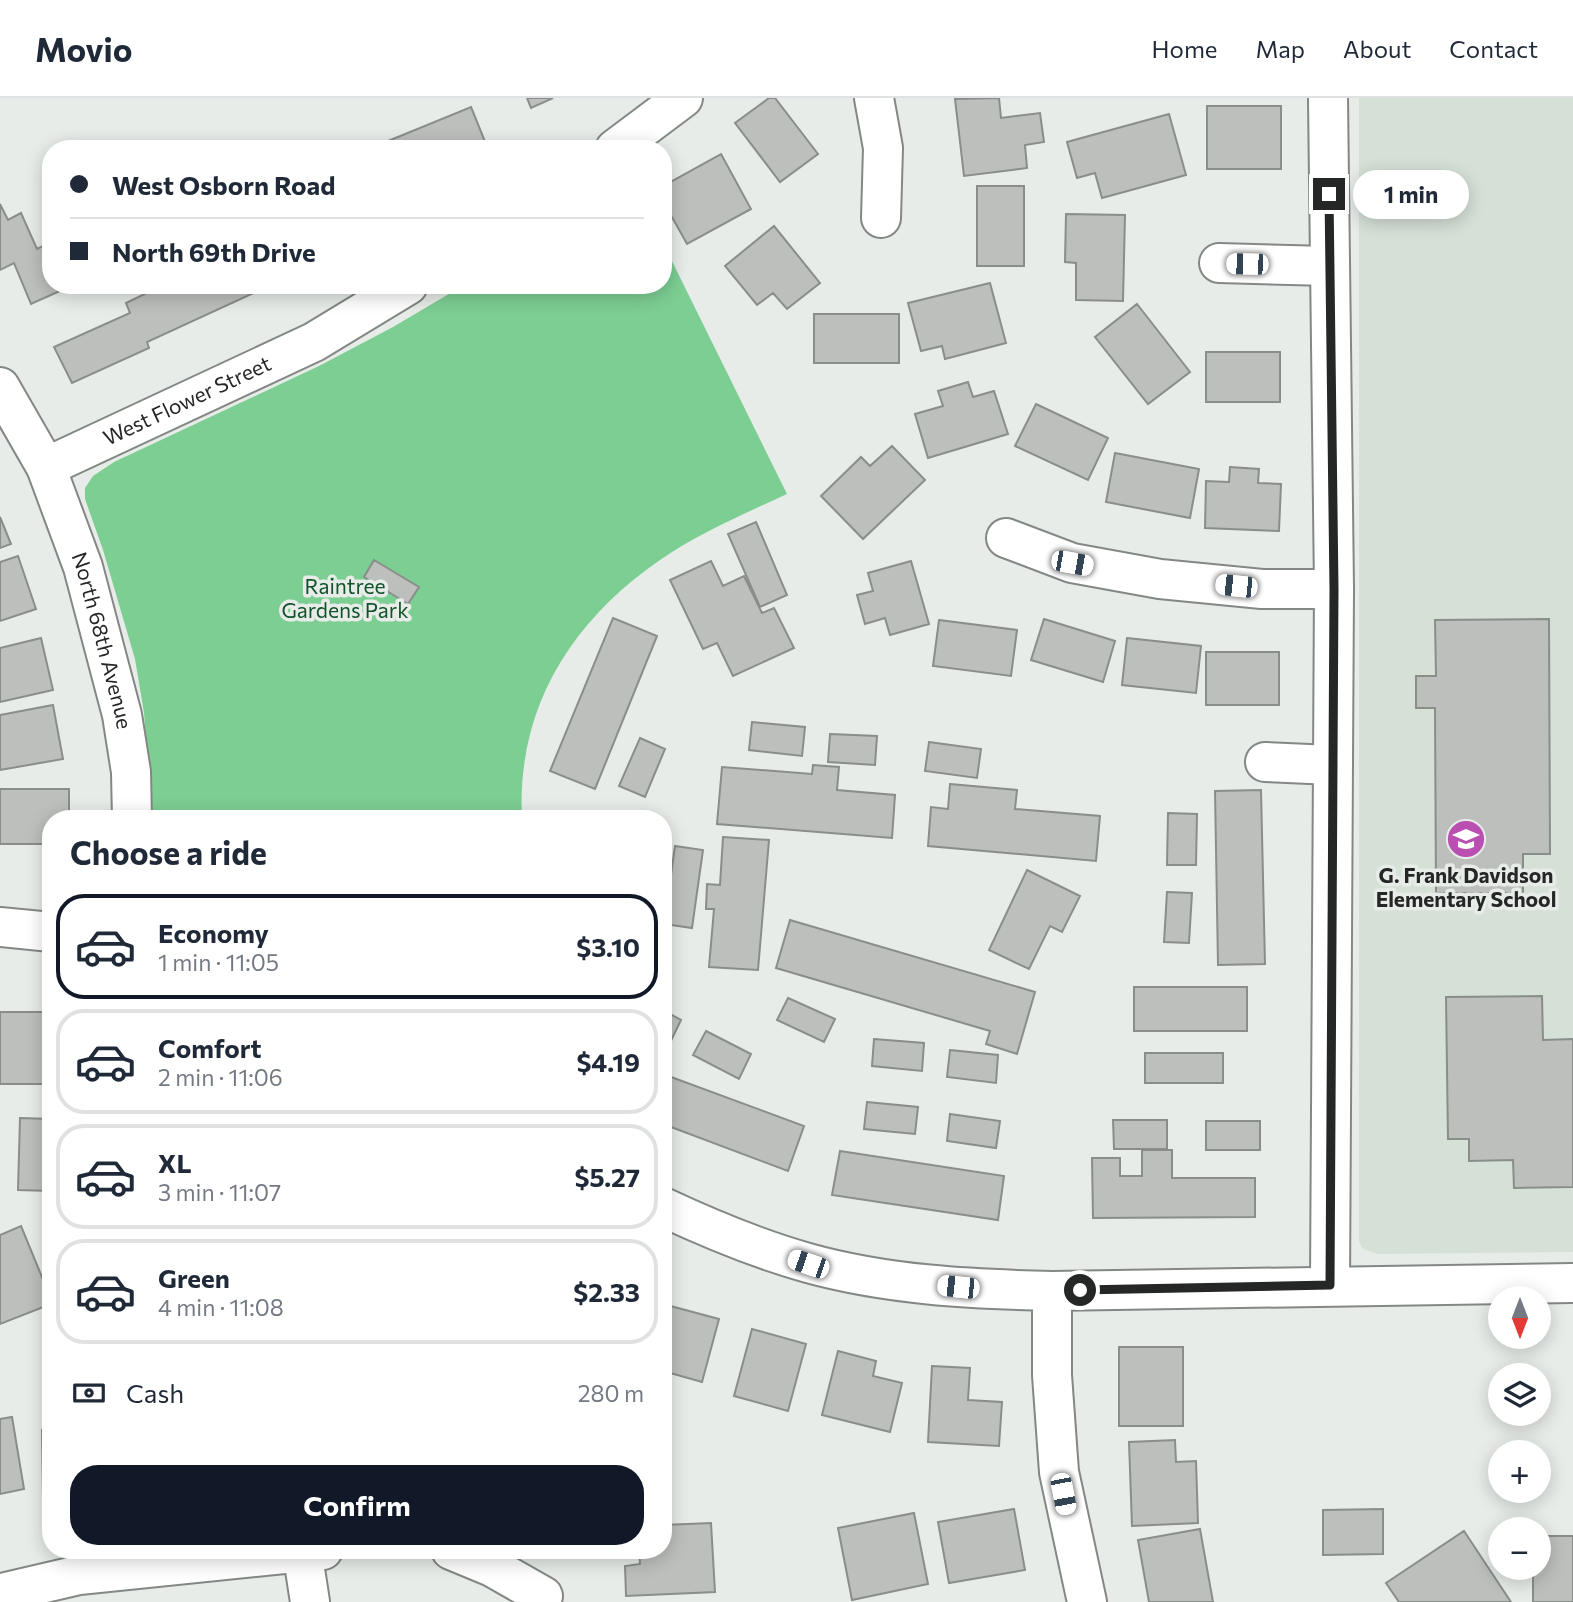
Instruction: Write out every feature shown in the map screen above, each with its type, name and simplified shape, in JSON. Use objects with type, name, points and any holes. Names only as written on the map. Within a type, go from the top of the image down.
[{"type":"street","points":[[627,140],[683,98]]},
{"type":"street","points":[[874,98],[883,148],[881,218]]},
{"type":"street","points":[[1328,98],[1334,589],[1330,1285]]},
{"type":"street","points":[[1219,263],[1329,266]]},
{"type":"street","name":"West Flower Street","points":[[46,467],[314,342],[393,294]]},
{"type":"street","points":[[0,387],[46,467]]},
{"type":"street","name":"North 68th Avenue","points":[[46,467],[83,566],[119,702],[131,772],[132,810]]},
{"type":"street","points":[[1006,538],[1072,563],[1160,579],[1262,589],[1334,589]]},
{"type":"street","points":[[1265,762],[1332,765]]},
{"type":"street","points":[[0,927],[42,931]]},
{"type":"street","points":[[672,1210],[730,1237],[808,1264],[891,1280],[981,1289],[1052,1291],[1573,1283]]},
{"type":"street","points":[[1052,1291],[1052,1375],[1059,1472],[1087,1602]]},
{"type":"street","points":[[6,1592],[79,1575],[232,1559]]},
{"type":"street","points":[[309,1559],[310,1602]]},
{"type":"street","points":[[473,1559],[543,1596]]},
{"type":"shaded area","name":"G. Frank Davidson Elementary School","points":[[1359,98],[1573,98],[1573,1252],[1378,1254],[1363,1249],[1359,1241]]},
{"type":"green space","name":"Raintree Gardens Park","points":[[672,261],[787,494],[675,550],[628,584],[600,611],[555,671],[540,705],[529,741],[523,779],[522,810],[151,810],[144,713],[135,659],[85,499],[85,488],[93,476],[114,462],[319,366],[449,294],[672,294]]},
{"type":"building","points":[[527,98],[553,98],[531,108]]},
{"type":"building","points":[[769,98],[775,98],[818,154],[780,182],[735,123]]},
{"type":"building","points":[[999,98],[1001,118],[1040,113],[1044,142],[1025,145],[1027,168],[964,176],[955,99]]},
{"type":"building","points":[[1207,106],[1281,106],[1281,169],[1207,169]]},
{"type":"building","points":[[471,107],[484,140],[391,140]]},
{"type":"building","points":[[1169,114],[1186,175],[1102,198],[1095,173],[1077,178],[1067,142]]},
{"type":"building","points":[[721,154],[751,209],[687,244],[672,217],[672,181]]},
{"type":"building","points":[[977,186],[1024,186],[1024,266],[977,266]]},
{"type":"building","points":[[0,204],[8,220],[21,213],[37,249],[42,246],[42,294],[53,294],[31,304],[14,263],[0,270]]},
{"type":"building","points":[[1066,214],[1125,215],[1123,301],[1076,300],[1076,263],[1065,262]]},
{"type":"building","points":[[774,226],[820,283],[787,309],[773,293],[757,305],[725,266]]},
{"type":"building","points":[[990,283],[1006,343],[945,359],[942,346],[921,351],[908,303]]},
{"type":"building","points":[[144,294],[251,294],[147,342],[149,348],[72,383],[54,347],[130,313],[126,303]]},
{"type":"building","points":[[1137,304],[1190,372],[1148,404],[1095,337]]},
{"type":"building","points":[[814,314],[899,314],[899,363],[814,363]]},
{"type":"building","points":[[1206,352],[1280,352],[1280,402],[1206,402]]},
{"type":"building","points":[[968,382],[973,397],[994,391],[1008,434],[928,458],[915,414],[943,406],[938,391]]},
{"type":"building","points":[[1036,404],[1108,438],[1088,480],[1015,446]]},
{"type":"building","points":[[892,446],[925,480],[863,539],[821,496],[861,457],[870,466]]},
{"type":"building","points":[[1115,453],[1199,469],[1190,518],[1106,502]]},
{"type":"building","points":[[1230,467],[1259,469],[1258,483],[1281,484],[1279,531],[1205,528],[1206,481],[1229,482]]},
{"type":"building","points":[[0,517],[11,544],[0,548]]},
{"type":"building","points":[[756,522],[787,595],[760,607],[728,534]]},
{"type":"building","points":[[18,556],[36,609],[0,621],[0,562]]},
{"type":"building","points":[[374,560],[419,587],[408,604],[364,577]]},
{"type":"building","points":[[711,561],[723,586],[744,576],[762,613],[774,608],[794,648],[733,676],[717,643],[703,649],[670,580]]},
{"type":"building","points":[[911,561],[929,624],[890,635],[885,618],[865,624],[857,595],[873,591],[868,573]]},
{"type":"building","points":[[613,618],[657,636],[595,789],[550,771]]},
{"type":"building","points":[[1044,619],[1115,641],[1103,682],[1031,660]]},
{"type":"building","points":[[1549,619],[1550,854],[1523,854],[1523,893],[1436,893],[1435,708],[1416,708],[1416,676],[1436,676],[1435,620]]},
{"type":"building","points":[[939,620],[1017,630],[1011,676],[933,666]]},
{"type":"building","points":[[41,638],[53,690],[0,702],[0,648]]},
{"type":"building","points":[[1127,638],[1201,646],[1196,693],[1122,685]]},
{"type":"building","points":[[1206,652],[1279,652],[1279,705],[1206,705]]},
{"type":"building","points":[[53,705],[63,759],[0,770],[0,715]]},
{"type":"building","points":[[752,722],[805,727],[802,756],[749,750]]},
{"type":"building","points":[[830,734],[877,736],[875,765],[828,762]]},
{"type":"building","points":[[640,738],[665,749],[645,797],[619,786]]},
{"type":"building","points":[[929,742],[981,749],[977,778],[925,771]]},
{"type":"building","points":[[813,765],[839,767],[837,790],[895,795],[892,838],[717,824],[722,767],[812,774]]},
{"type":"building","points":[[950,784],[1017,790],[1015,809],[1100,816],[1096,861],[928,846],[931,807],[948,809]]},
{"type":"building","points":[[0,789],[69,789],[69,810],[42,810],[42,844],[0,844]]},
{"type":"building","points":[[1261,790],[1265,964],[1218,965],[1215,791]]},
{"type":"building","points":[[1168,813],[1197,814],[1196,865],[1167,865]]},
{"type":"building","points":[[723,837],[769,840],[758,970],[709,967],[714,909],[706,909],[707,884],[720,885]]},
{"type":"building","points":[[675,846],[703,850],[692,928],[672,925],[672,867]]},
{"type":"building","points":[[1027,870],[1080,896],[1062,932],[1050,926],[1029,969],[989,950]]},
{"type":"building","points":[[1167,892],[1192,893],[1189,943],[1164,942]]},
{"type":"building","points":[[790,920],[1035,992],[1017,1054],[986,1044],[990,1031],[776,968]]},
{"type":"building","points":[[1134,987],[1247,987],[1247,1031],[1134,1031]]},
{"type":"building","points":[[1542,996],[1543,1040],[1573,1039],[1573,1187],[1514,1188],[1513,1160],[1469,1161],[1469,1139],[1448,1139],[1446,997]]},
{"type":"building","points":[[788,998],[835,1019],[824,1042],[777,1020]]},
{"type":"building","points":[[0,1012],[42,1012],[42,1084],[0,1084]]},
{"type":"building","points":[[672,1015],[681,1020],[672,1039]]},
{"type":"building","points":[[706,1031],[751,1054],[739,1079],[693,1055]]},
{"type":"building","points":[[874,1039],[924,1043],[922,1071],[872,1066]]},
{"type":"building","points":[[950,1050],[998,1055],[996,1083],[947,1077]]},
{"type":"building","points":[[1145,1053],[1223,1053],[1223,1083],[1145,1083]]},
{"type":"building","points":[[672,1077],[804,1126],[788,1171],[672,1127]]},
{"type":"building","points":[[867,1102],[918,1107],[915,1134],[864,1129]]},
{"type":"building","points":[[950,1114],[1000,1121],[996,1148],[947,1141]]},
{"type":"building","points":[[20,1118],[42,1119],[42,1191],[18,1190]]},
{"type":"building","points":[[1113,1120],[1167,1120],[1167,1149],[1114,1149]]},
{"type":"building","points":[[1206,1121],[1260,1121],[1260,1150],[1206,1150]]},
{"type":"building","points":[[1142,1150],[1172,1150],[1172,1178],[1255,1178],[1255,1217],[1093,1218],[1092,1158],[1120,1158],[1120,1176],[1142,1176]]},
{"type":"building","points":[[840,1151],[1004,1176],[998,1220],[832,1195]]},
{"type":"building","points":[[21,1226],[42,1277],[42,1308],[0,1324],[0,1235]]},
{"type":"building","points":[[672,1306],[719,1319],[702,1382],[672,1374]]},
{"type":"building","points":[[752,1329],[806,1344],[788,1411],[734,1396]]},
{"type":"building","points":[[1119,1347],[1183,1347],[1183,1426],[1119,1426]]},
{"type":"building","points":[[838,1351],[876,1361],[873,1376],[902,1383],[890,1432],[822,1415]]},
{"type":"building","points":[[932,1366],[970,1368],[968,1400],[1002,1402],[999,1446],[928,1442]]},
{"type":"building","points":[[12,1417],[24,1489],[0,1494],[0,1419]]},
{"type":"building","points":[[1175,1440],[1176,1462],[1196,1461],[1198,1523],[1132,1526],[1129,1442]]},
{"type":"building","points":[[1014,1509],[1025,1570],[949,1583],[938,1522]]},
{"type":"building","points":[[1383,1509],[1383,1554],[1323,1555],[1323,1510]]},
{"type":"building","points":[[914,1513],[928,1584],[852,1600],[838,1528]]},
{"type":"building","points":[[711,1523],[715,1592],[626,1596],[625,1566],[640,1564],[640,1559],[672,1559],[672,1525]]},
{"type":"building","points":[[1200,1529],[1213,1602],[1149,1602],[1138,1540]]},
{"type":"building","points":[[1464,1531],[1488,1567],[1488,1580],[1496,1580],[1511,1602],[1399,1602],[1386,1583]]},
{"type":"building","points":[[1551,1536],[1573,1536],[1573,1602],[1533,1602],[1533,1580],[1551,1580]]},
{"type":"place","name":"G. Frank Davidson Elementary School","points":[[1466,839]]},
{"type":"route","points":[[1080,1290],[1330,1285],[1334,589],[1329,194]]}]
